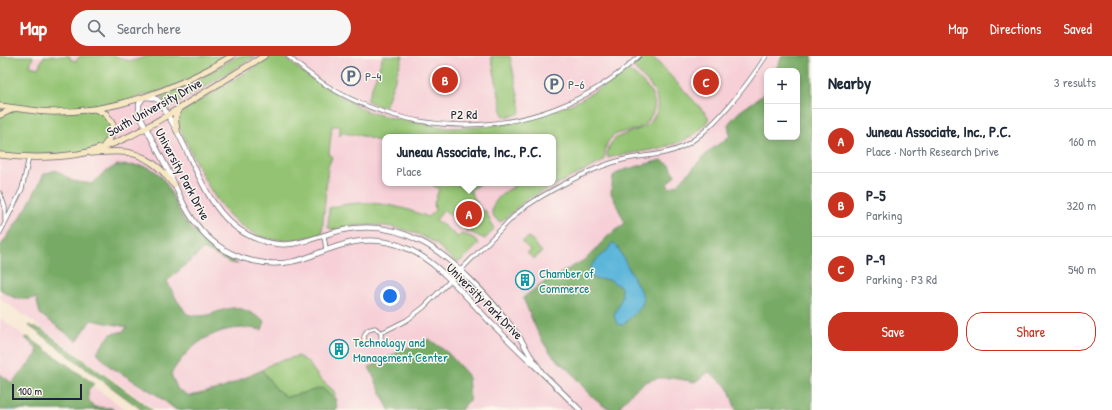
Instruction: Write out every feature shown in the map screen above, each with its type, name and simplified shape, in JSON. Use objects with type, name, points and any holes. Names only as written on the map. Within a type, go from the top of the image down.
[{"type":"main road","name":"South University Drive","points":[[0,106],[53,112],[95,109],[144,97],[190,80],[232,56]]},
{"type":"main road","name":"South University Drive","points":[[0,155],[29,157],[81,154],[126,138],[179,108],[264,56]]},
{"type":"main road","points":[[0,115],[15,108]]},
{"type":"main road","points":[[177,131],[175,118],[179,108]]},
{"type":"main road","points":[[95,109],[106,114],[113,125],[110,138],[102,147]]},
{"type":"main road","points":[[81,154],[116,151],[136,154],[152,162],[174,185]]},
{"type":"street","name":"P2 Rd","points":[[288,56],[320,81],[366,106],[413,120],[463,125],[500,122],[550,111],[594,90],[620,73],[639,56]]},
{"type":"street","points":[[381,333],[417,313],[517,213],[535,200],[608,163],[681,148],[693,141],[715,120],[740,92],[766,56]]},
{"type":"street","name":"University Park Drive","points":[[542,373],[514,330],[460,271],[432,247],[415,238],[397,232],[375,228],[355,228],[297,244],[278,244],[258,239],[236,228],[222,214],[211,198],[160,101],[154,98],[144,97],[139,104],[139,113],[188,212],[201,230],[216,244],[236,256],[257,262],[278,264],[297,261],[326,249],[349,242],[379,241],[398,245],[426,259],[450,281],[542,373],[580,410]]},
{"type":"street","points":[[0,233],[22,189],[29,157]]},
{"type":"street","points":[[0,193],[5,207],[5,224]]},
{"type":"street","points":[[324,236],[326,249]]},
{"type":"street","points":[[372,328],[381,333],[381,340],[376,345],[369,345],[364,340],[366,332],[372,328]]},
{"type":"shaded area","points":[[0,56],[812,56],[812,410],[156,410],[0,298]]},
{"type":"shaded area","points":[[0,318],[126,410],[0,410]]},
{"type":"green space","points":[[0,56],[33,56],[30,66],[38,68],[44,56],[70,56],[70,59],[76,61],[80,56],[116,56],[132,61],[149,56],[232,56],[174,87],[98,108],[107,115],[113,131],[102,147],[76,154],[0,155]]},
{"type":"green space","points":[[238,56],[256,56],[168,109],[161,96],[192,83]]},
{"type":"green space","points":[[273,56],[283,56],[310,78],[366,111],[392,118],[449,128],[480,127],[517,122],[549,113],[580,100],[628,69],[650,91],[654,104],[653,111],[649,119],[642,126],[637,129],[617,134],[611,138],[606,146],[604,161],[556,185],[556,134],[382,134],[382,142],[359,135],[341,133],[340,136],[340,126],[332,126],[329,154],[332,157],[328,167],[322,233],[298,239],[274,240],[253,233],[236,221],[221,205],[197,166],[178,125],[180,115],[183,111]]},
{"type":"green space","points":[[383,56],[403,56],[386,105],[381,107],[367,101]]},
{"type":"green space","points":[[491,56],[510,56],[521,110],[519,114],[506,117],[503,115]]},
{"type":"green space","points":[[642,56],[652,56],[708,116],[708,121],[700,131],[689,138],[676,143],[608,158],[607,154],[611,143],[622,135],[635,131],[648,124],[656,112],[656,96],[649,84],[634,67],[635,63]]},
{"type":"green space","points":[[782,56],[812,56],[812,410],[736,410],[728,387],[709,372],[695,382],[668,378],[650,380],[635,390],[617,410],[603,406],[590,395],[569,370],[549,351],[538,332],[523,298],[541,284],[586,259],[608,236],[625,223],[611,193],[613,176],[620,171],[661,160],[670,165],[675,175],[667,184],[670,188],[678,184],[709,151],[730,136],[728,124],[739,112],[764,93],[764,140],[800,140],[800,68],[776,68]]},
{"type":"green space","points":[[117,165],[142,166],[157,172],[163,178],[187,224],[211,246],[238,264],[230,263],[204,249],[167,281],[177,300],[187,314],[201,316],[226,309],[237,308],[250,312],[265,321],[262,330],[248,328],[221,331],[198,343],[179,362],[171,374],[178,390],[190,396],[223,388],[262,370],[277,390],[287,397],[322,388],[336,401],[337,410],[176,410],[157,395],[109,366],[97,352],[111,334],[124,331],[127,327],[91,320],[77,341],[40,314],[36,298],[17,299],[0,289],[0,247],[27,207],[44,174],[56,170],[72,181],[92,184],[103,173]]},
{"type":"green space","points":[[434,186],[476,186],[470,190],[481,211],[485,210],[494,229],[485,239],[465,230],[467,228],[444,210],[436,220],[458,237],[461,234],[469,236],[475,239],[479,244],[461,261],[454,261],[436,244],[424,237],[399,228],[372,225],[345,227],[332,230],[328,227],[329,208],[354,203],[392,206],[416,212],[428,217],[435,210],[434,203],[439,189]]},
{"type":"green space","points":[[513,186],[553,186],[527,199],[501,222],[495,218],[492,213],[495,202],[509,189],[514,187]]},
{"type":"green space","points":[[529,237],[542,252],[534,259],[527,253],[530,250],[522,242]]},
{"type":"green space","points":[[28,325],[42,330],[152,410],[142,410]]},
{"type":"green space","points":[[28,337],[94,384],[88,390],[89,401],[94,407],[112,408],[114,410],[0,410],[0,374],[12,383],[37,354],[37,349],[25,338]]},
{"type":"green space","points":[[429,339],[448,353],[468,375],[470,399],[461,410],[389,410],[369,367],[402,350]]},
{"type":"green space","points":[[298,356],[308,362],[319,378],[334,391],[336,401],[322,388],[287,397],[277,390],[262,370],[273,363]]},
{"type":"water","points":[[614,243],[644,298],[641,307],[623,325],[617,324],[614,316],[622,297],[621,287],[610,280],[595,279],[589,274],[592,265],[606,252],[611,244]]},
{"type":"place","name":"P-4","points":[[351,76]]},
{"type":"place","name":"P-5","points":[[445,80]]},
{"type":"place","name":"P-9","points":[[706,82]]},
{"type":"place","name":"P-6","points":[[554,84]]},
{"type":"place","name":"Juneau Associate, Inc., P.C.","points":[[469,214]]},
{"type":"place","name":"Chamber of Commerce","points":[[525,280]]},
{"type":"place","name":"Technology and Management Center","points":[[339,349]]}]
